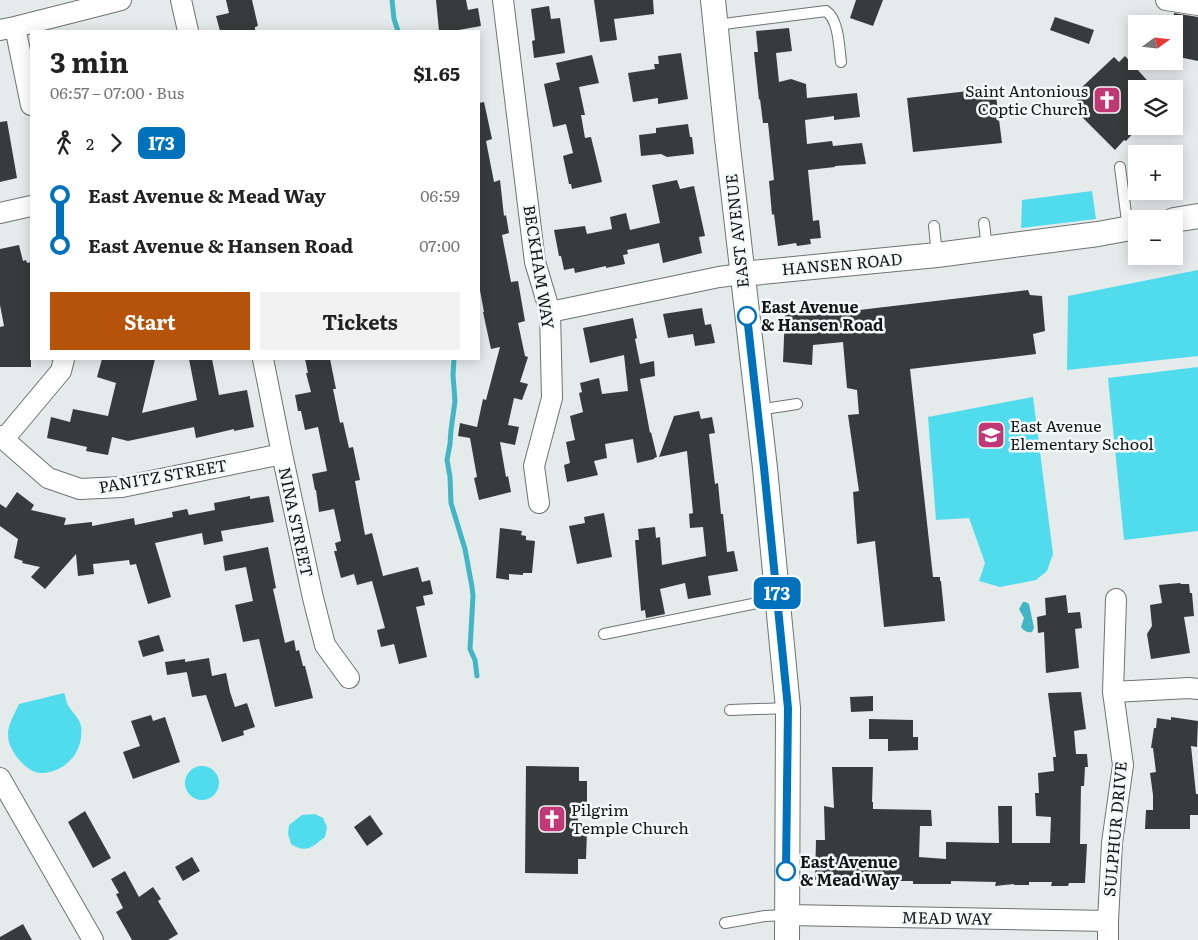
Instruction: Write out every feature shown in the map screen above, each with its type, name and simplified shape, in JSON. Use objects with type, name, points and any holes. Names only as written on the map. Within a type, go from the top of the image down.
[{"type":"street","points":[[30,102],[7,29],[121,0]]},
{"type":"street","points":[[181,0],[188,30]]},
{"type":"street","name":"BECKHAM WAY","points":[[503,0],[535,262],[550,312],[552,398],[534,466],[539,504]]},
{"type":"street","name":"EAST AVENUE","points":[[713,0],[758,410],[788,708],[787,940]]},
{"type":"street","points":[[1166,0],[1198,5]]},
{"type":"street","points":[[0,213],[30,206]]},
{"type":"street","points":[[1183,218],[1198,216]]},
{"type":"street","name":"HANSEN ROAD","points":[[550,312],[719,277],[937,256],[1128,229]]},
{"type":"street","points":[[2,438],[61,371],[64,360]]},
{"type":"street","name":"NINA STREET","points":[[264,360],[282,454],[325,645],[349,678]]},
{"type":"street","name":"PANITZ STREET","points":[[2,438],[48,478],[80,489],[122,486],[282,454]]},
{"type":"street","name":"SULPHUR DRIVE","points":[[1108,930],[1112,843],[1123,765],[1113,692],[1116,599]]},
{"type":"street","points":[[1113,692],[1189,688],[1198,690]]},
{"type":"street","points":[[0,778],[93,940]]},
{"type":"street","name":"MEAD WAY","points":[[787,915],[1108,930]]},
{"type":"lane","points":[[716,25],[826,11],[833,18],[841,62]]},
{"type":"lane","points":[[1120,167],[1128,210]]},
{"type":"lane","points":[[984,223],[987,249]]},
{"type":"lane","points":[[934,226],[937,256]]},
{"type":"lane","points":[[758,410],[797,404]]},
{"type":"lane","points":[[604,634],[778,600]]},
{"type":"lane","points":[[730,710],[788,708]]},
{"type":"lane","points":[[726,923],[765,916],[787,915]]},
{"type":"shaded area","points":[[1092,191],[1096,219],[1021,228],[1022,200]]},
{"type":"shaded area","points":[[1198,270],[1198,356],[1067,370],[1068,296]]},
{"type":"shaded area","points":[[1198,367],[1198,531],[1124,540],[1108,378]]},
{"type":"shaded area","points":[[1033,397],[1053,554],[1047,571],[1036,580],[1000,587],[979,581],[985,563],[969,518],[936,520],[928,417]]},
{"type":"shaded area","points":[[1023,602],[1029,604],[1034,628],[1032,632],[1026,631],[1021,627],[1024,618],[1019,609]]},
{"type":"shaded area","points":[[64,693],[68,705],[80,723],[81,738],[76,752],[68,763],[56,770],[42,773],[30,770],[19,760],[11,748],[8,736],[10,724],[19,704]]},
{"type":"shaded area","points":[[202,766],[209,767],[214,771],[218,776],[218,790],[214,795],[209,799],[202,800],[195,799],[190,795],[186,790],[185,783],[186,776],[190,771],[195,767]]},
{"type":"shaded area","points":[[315,814],[323,818],[327,827],[325,837],[305,849],[291,844],[288,834],[289,825],[302,815]]},
{"type":"building","points":[[226,0],[252,0],[258,26],[255,27],[255,30],[220,30],[216,16],[229,13]]},
{"type":"building","points":[[436,0],[466,0],[468,10],[478,8],[481,26],[459,30],[439,30]]},
{"type":"building","points":[[594,0],[653,0],[654,14],[614,19],[617,40],[600,42]]},
{"type":"building","points":[[856,0],[883,0],[873,26],[850,18]]},
{"type":"building","points":[[549,6],[551,19],[560,18],[565,53],[534,58],[532,41],[535,40],[531,9]]},
{"type":"building","points":[[1174,13],[1198,17],[1198,61],[1183,58],[1183,15],[1174,15]]},
{"type":"building","points":[[1055,17],[1094,30],[1089,44],[1050,30]]},
{"type":"building","points":[[789,28],[792,51],[776,53],[779,82],[791,79],[806,84],[807,98],[857,93],[860,117],[834,120],[834,116],[805,120],[807,144],[832,141],[833,146],[862,143],[866,164],[808,170],[813,221],[819,220],[821,238],[810,239],[811,244],[797,246],[796,243],[778,246],[774,214],[772,215],[769,181],[774,180],[768,123],[763,123],[754,52],[758,52],[756,31]]},
{"type":"building","points":[[681,53],[688,99],[658,104],[658,98],[633,102],[628,73],[655,69],[654,64],[659,64],[658,56]]},
{"type":"building","points":[[592,55],[599,83],[579,87],[585,115],[581,115],[585,138],[591,137],[602,182],[572,189],[571,184],[569,184],[563,156],[573,153],[566,124],[553,127],[544,84],[560,80],[556,63]]},
{"type":"building","name":"Saint Antonious Coptic Church","points":[[1125,56],[1128,59],[1128,70],[1138,70],[1147,80],[1128,80],[1128,135],[1131,135],[1115,150],[1075,110],[1080,89],[1114,57],[1119,62]]},
{"type":"building","points":[[995,88],[1002,143],[913,152],[907,98]]},
{"type":"building","points":[[484,102],[492,139],[486,141],[494,182],[500,180],[504,216],[506,215],[509,233],[502,235],[511,282],[518,281],[525,321],[518,323],[525,356],[528,357],[520,382],[528,384],[522,400],[514,398],[508,425],[519,427],[515,445],[500,442],[506,477],[508,476],[511,492],[479,500],[474,478],[477,477],[470,438],[458,436],[460,423],[477,427],[483,399],[486,400],[500,347],[491,349],[480,290],[480,103]]},
{"type":"building","points":[[7,121],[17,178],[0,182],[0,122]]},
{"type":"building","points":[[688,124],[694,154],[667,157],[661,154],[641,156],[639,135],[656,133],[656,128]]},
{"type":"building","points":[[677,180],[680,189],[694,186],[705,236],[699,237],[702,253],[663,263],[659,243],[627,250],[628,254],[623,255],[625,264],[575,273],[574,268],[564,270],[554,230],[585,226],[587,234],[612,229],[610,217],[626,213],[630,230],[660,223],[652,185]]},
{"type":"building","points":[[19,245],[23,261],[26,260],[27,263],[30,262],[31,367],[0,367],[0,327],[4,326],[0,305],[0,249]]},
{"type":"building","points":[[1028,290],[1030,295],[1042,296],[1045,331],[1033,334],[1036,354],[910,369],[933,577],[940,577],[945,621],[884,627],[875,541],[857,544],[853,492],[859,491],[848,415],[859,414],[857,390],[847,388],[843,342],[813,345],[812,365],[783,362],[785,314],[817,315]]},
{"type":"building","points":[[702,308],[705,325],[711,324],[715,343],[695,346],[693,334],[668,338],[663,314]]},
{"type":"building","points":[[633,318],[640,364],[654,361],[655,376],[640,379],[650,433],[657,457],[637,463],[633,439],[605,444],[607,458],[594,461],[598,475],[567,482],[564,465],[570,463],[566,442],[575,440],[570,416],[583,412],[579,393],[582,392],[580,383],[599,378],[602,394],[628,391],[624,355],[590,363],[583,328]]},
{"type":"building","points":[[102,360],[155,360],[142,413],[197,400],[189,360],[212,360],[219,395],[247,390],[254,427],[234,431],[234,429],[196,438],[194,427],[128,441],[112,437],[108,455],[86,451],[87,447],[47,438],[51,417],[70,422],[73,409],[108,416],[116,383],[97,377]]},
{"type":"building","points":[[305,360],[330,360],[336,389],[333,389],[340,423],[343,422],[349,448],[353,447],[360,480],[355,481],[365,535],[372,533],[383,576],[418,567],[422,582],[430,580],[433,594],[423,596],[425,605],[416,607],[427,657],[399,664],[394,644],[381,647],[377,630],[385,628],[372,581],[357,585],[354,574],[341,578],[334,551],[337,551],[335,543],[341,541],[334,509],[319,512],[312,474],[327,471],[318,427],[305,430],[301,411],[298,411],[295,395],[311,392],[306,373],[308,373]]},
{"type":"building","points":[[699,411],[701,419],[712,417],[715,433],[709,434],[715,484],[718,483],[727,552],[734,551],[738,571],[708,576],[711,595],[688,599],[685,583],[660,589],[665,614],[646,618],[645,610],[641,611],[635,540],[639,540],[638,529],[655,527],[656,538],[660,537],[662,565],[706,556],[703,527],[690,528],[689,514],[693,513],[687,451],[659,457],[674,416]]},
{"type":"building","points":[[17,492],[34,505],[31,510],[66,518],[64,525],[92,522],[92,526],[134,518],[135,525],[173,517],[172,512],[187,509],[189,515],[215,510],[214,503],[250,496],[250,499],[269,496],[274,522],[221,531],[223,541],[204,545],[202,533],[155,543],[171,597],[148,604],[136,564],[130,565],[129,560],[93,564],[94,574],[78,576],[76,554],[45,589],[31,577],[40,567],[22,563],[23,561],[14,558],[18,539],[0,526],[0,504],[6,508]]},
{"type":"building","points":[[604,513],[612,557],[577,564],[569,526],[585,523],[584,517]]},
{"type":"building","points":[[500,528],[522,531],[521,535],[526,536],[526,540],[535,541],[532,573],[523,573],[523,575],[509,574],[509,580],[496,578]]},
{"type":"building","points":[[268,547],[276,588],[273,589],[285,643],[294,640],[296,651],[299,650],[303,666],[305,666],[313,698],[275,707],[259,639],[243,642],[235,605],[253,601],[246,567],[225,571],[223,556]]},
{"type":"building","points":[[1189,584],[1190,593],[1192,593],[1194,616],[1184,617],[1190,653],[1151,659],[1147,634],[1152,626],[1150,605],[1162,603],[1159,585]]},
{"type":"building","points":[[1066,595],[1068,613],[1080,612],[1082,628],[1075,629],[1079,668],[1046,673],[1044,632],[1038,633],[1037,617],[1046,615],[1045,598]]},
{"type":"building","points":[[159,635],[164,651],[143,657],[138,641]]},
{"type":"building","points":[[209,658],[212,676],[226,673],[235,707],[247,703],[255,727],[243,731],[244,735],[222,742],[206,695],[192,697],[187,672],[167,675],[165,662],[185,659],[185,662]]},
{"type":"building","points":[[1081,692],[1086,729],[1074,731],[1076,754],[1087,754],[1088,767],[1085,767],[1084,786],[1081,786],[1080,844],[1087,844],[1085,883],[1051,886],[1052,882],[1029,882],[1029,885],[995,886],[996,882],[951,881],[951,884],[913,884],[913,881],[896,880],[868,881],[868,883],[832,882],[832,879],[815,880],[816,840],[825,840],[824,806],[834,808],[832,767],[873,767],[873,809],[931,810],[932,826],[920,826],[919,857],[946,859],[946,842],[999,843],[998,806],[1012,806],[1012,843],[1050,843],[1051,817],[1036,816],[1035,793],[1039,793],[1038,773],[1054,771],[1053,757],[1056,757],[1048,693]]},
{"type":"building","points":[[873,696],[873,711],[851,712],[850,697]]},
{"type":"building","points":[[151,715],[153,721],[165,717],[180,762],[133,779],[123,752],[140,746],[131,721]]},
{"type":"building","points":[[1171,717],[1198,721],[1197,747],[1191,746],[1196,794],[1198,794],[1198,815],[1190,815],[1190,829],[1145,829],[1146,810],[1153,810],[1150,773],[1156,772],[1153,748],[1151,748],[1154,728],[1156,728],[1157,718],[1171,720]]},
{"type":"building","points":[[869,719],[913,720],[913,737],[918,737],[918,750],[888,751],[888,739],[869,739]]},
{"type":"building","name":"Pilgrim Temple Church","points":[[526,766],[579,767],[579,781],[587,781],[587,806],[578,806],[578,832],[587,832],[586,859],[578,859],[578,874],[525,873]]},
{"type":"building","points":[[85,811],[111,858],[93,868],[68,822]]},
{"type":"building","points":[[370,815],[383,834],[367,846],[354,827]]},
{"type":"building","points":[[192,857],[200,871],[183,881],[175,867]]},
{"type":"building","points":[[125,871],[139,897],[153,887],[161,899],[158,901],[178,934],[168,940],[132,940],[116,912],[123,908],[116,894],[119,893],[111,879]]},
{"type":"building","points":[[23,924],[32,940],[0,940],[0,937]]},
{"type":"waterway","points":[[392,0],[394,19],[398,30]]},
{"type":"waterway","points":[[454,360],[455,401],[447,460],[451,503],[465,549],[472,587],[470,649],[475,660],[477,676]]},
{"type":"bus line","name":"173","points":[[747,316],[788,708],[786,871]]},
{"type":"place","name":"Saint Antonious Coptic Church","points":[[1107,100]]},
{"type":"place","name":"East Avenue & Hansen Road","points":[[747,316]]},
{"type":"place","name":"East Avenue Elementary School","points":[[991,435]]},
{"type":"place","name":"Pilgrim Temple Church","points":[[552,819]]},
{"type":"place","name":"East Avenue & Mead Way","points":[[786,871]]}]
